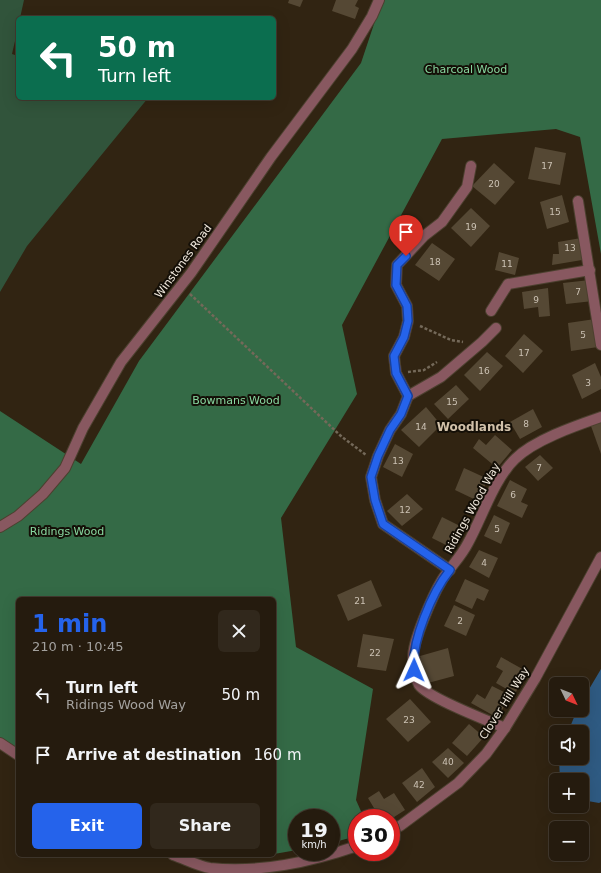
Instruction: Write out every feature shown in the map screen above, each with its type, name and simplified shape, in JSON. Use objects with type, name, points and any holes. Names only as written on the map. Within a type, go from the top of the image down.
[{"type":"street","name":"Winstones Road","points":[[0,527],[18,516],[43,494],[65,468],[83,428],[122,362],[181,286],[271,157],[352,50],[372,16],[378,0]]},
{"type":"street","points":[[471,166],[467,187],[442,222],[424,236],[397,265],[396,285],[407,306],[408,321],[404,337],[394,356],[396,373],[408,396],[441,378],[496,328]]},
{"type":"street","points":[[578,201],[601,345]]},
{"type":"street","points":[[491,311],[508,284],[590,270]]},
{"type":"street","name":"Ridings Wood Way","points":[[408,396],[401,414],[390,430],[371,477],[375,500],[383,524],[450,570]]},
{"type":"street","name":"Ridings Wood Way","points":[[505,728],[460,709],[440,699],[420,686],[414,670],[412,658],[429,604],[443,579],[460,558],[501,477],[514,459],[528,448],[547,438],[601,417]]},
{"type":"street","name":"Clover Hill Way","points":[[400,826],[458,783],[486,754],[505,728],[601,557]]},
{"type":"street","points":[[0,743],[16,754]]},
{"type":"street","points":[[179,857],[209,868],[243,869],[280,867],[319,859],[348,849]]},
{"type":"path","points":[[181,286],[342,437],[376,463]]},
{"type":"path","points":[[408,321],[451,340],[464,342]]},
{"type":"path","points":[[460,346],[469,337]]},
{"type":"path","points":[[396,373],[424,370],[444,358]]},
{"type":"green space","points":[[0,0],[24,0],[20,16],[16,16],[16,37],[12,54],[16,55],[16,100],[146,100],[27,246],[0,292]]},
{"type":"green space","points":[[382,0],[601,0],[601,254],[580,137],[556,129],[442,139],[342,325],[357,394],[281,518],[296,647],[373,689],[356,800],[360,809],[348,809],[348,838],[340,841],[340,809],[288,809],[288,852],[276,854],[276,597],[16,597],[16,755],[0,746],[0,411],[81,464],[139,361],[361,63]]},
{"type":"water","points":[[601,669],[601,802],[599,803],[589,801],[589,773],[560,773],[559,765],[589,765],[589,725],[571,725],[574,717],[589,717],[589,689]]},
{"type":"building","points":[[289,0],[303,0],[300,7],[288,3]]},
{"type":"building","points":[[336,0],[358,0],[355,6],[359,8],[355,19],[332,11]]},
{"type":"building","points":[[535,147],[566,153],[560,185],[528,179]]},
{"type":"building","points":[[494,163],[515,182],[495,205],[472,186]]},
{"type":"building","points":[[562,195],[569,222],[547,229],[540,202]]},
{"type":"building","points":[[471,208],[490,226],[471,247],[451,228]]},
{"type":"building","points":[[581,238],[582,260],[552,265],[553,254],[559,254],[558,242]]},
{"type":"building","points":[[432,243],[455,259],[439,281],[415,265]]},
{"type":"building","points":[[499,252],[519,258],[515,275],[495,270]]},
{"type":"building","points":[[590,280],[593,301],[566,304],[563,283]]},
{"type":"building","points":[[548,288],[550,316],[539,317],[538,307],[524,309],[522,292]]},
{"type":"building","points":[[595,319],[598,347],[571,351],[568,323]]},
{"type":"building","points":[[524,334],[543,351],[523,373],[505,356]]},
{"type":"building","points":[[487,352],[503,366],[480,391],[464,375]]},
{"type":"building","points":[[595,363],[601,377],[601,389],[582,399],[572,375]]},
{"type":"building","points":[[456,385],[469,399],[448,419],[434,404]]},
{"type":"building","points":[[426,407],[441,425],[419,447],[401,430]]},
{"type":"building","points":[[533,409],[542,427],[520,439],[510,422]]},
{"type":"building","points":[[601,422],[601,454],[591,426]]},
{"type":"building","points":[[495,435],[512,450],[497,468],[473,448],[479,439],[486,445]]},
{"type":"building","points":[[395,444],[413,454],[402,477],[383,467]]},
{"type":"building","points":[[540,455],[553,468],[538,481],[525,467]]},
{"type":"building","points":[[464,468],[488,479],[478,501],[455,490]]},
{"type":"building","points":[[510,480],[527,489],[521,502],[528,505],[522,518],[497,506]]},
{"type":"building","points":[[407,494],[423,509],[402,526],[387,511]]},
{"type":"building","points":[[494,515],[510,523],[501,544],[484,536]]},
{"type":"building","points":[[442,517],[464,528],[454,549],[432,538]]},
{"type":"building","points":[[479,550],[498,558],[489,578],[469,567]]},
{"type":"building","points":[[465,579],[489,590],[484,601],[477,598],[472,609],[455,601]]},
{"type":"building","points":[[371,580],[382,606],[348,621],[337,595]]},
{"type":"building","points":[[454,605],[475,615],[466,636],[444,626]]},
{"type":"building","points":[[363,634],[394,639],[386,671],[357,667]]},
{"type":"building","points":[[448,648],[454,676],[428,683],[420,656]]},
{"type":"building","points":[[501,657],[526,671],[515,694],[496,683],[503,671],[496,667]]},
{"type":"building","points":[[492,686],[510,695],[498,718],[471,703],[477,694],[485,699]]},
{"type":"building","points":[[410,699],[431,722],[408,742],[386,719]]},
{"type":"building","points":[[469,724],[484,737],[467,756],[452,743]]},
{"type":"building","points":[[448,748],[464,763],[448,778],[432,762]]},
{"type":"building","points":[[422,768],[435,787],[417,802],[402,783]]},
{"type":"building","points":[[379,791],[384,799],[394,793],[405,810],[400,813],[400,809],[375,809],[368,798]]},
{"type":"district","name":"Woodlands","points":[[474,427]]},
{"type":"route","points":[[406,256],[397,265],[396,285],[407,306],[408,321],[404,337],[394,356],[396,373],[408,396],[401,414],[390,430],[378,456],[371,477],[375,500],[383,524],[450,570],[443,579],[429,604],[412,658],[414,670]]},
{"type":"park label","name":"Charcoal Wood","points":[[466,69]]},
{"type":"park label","name":"Bowmans Wood","points":[[236,400]]},
{"type":"park label","name":"Ridings Wood","points":[[67,531]]}]
